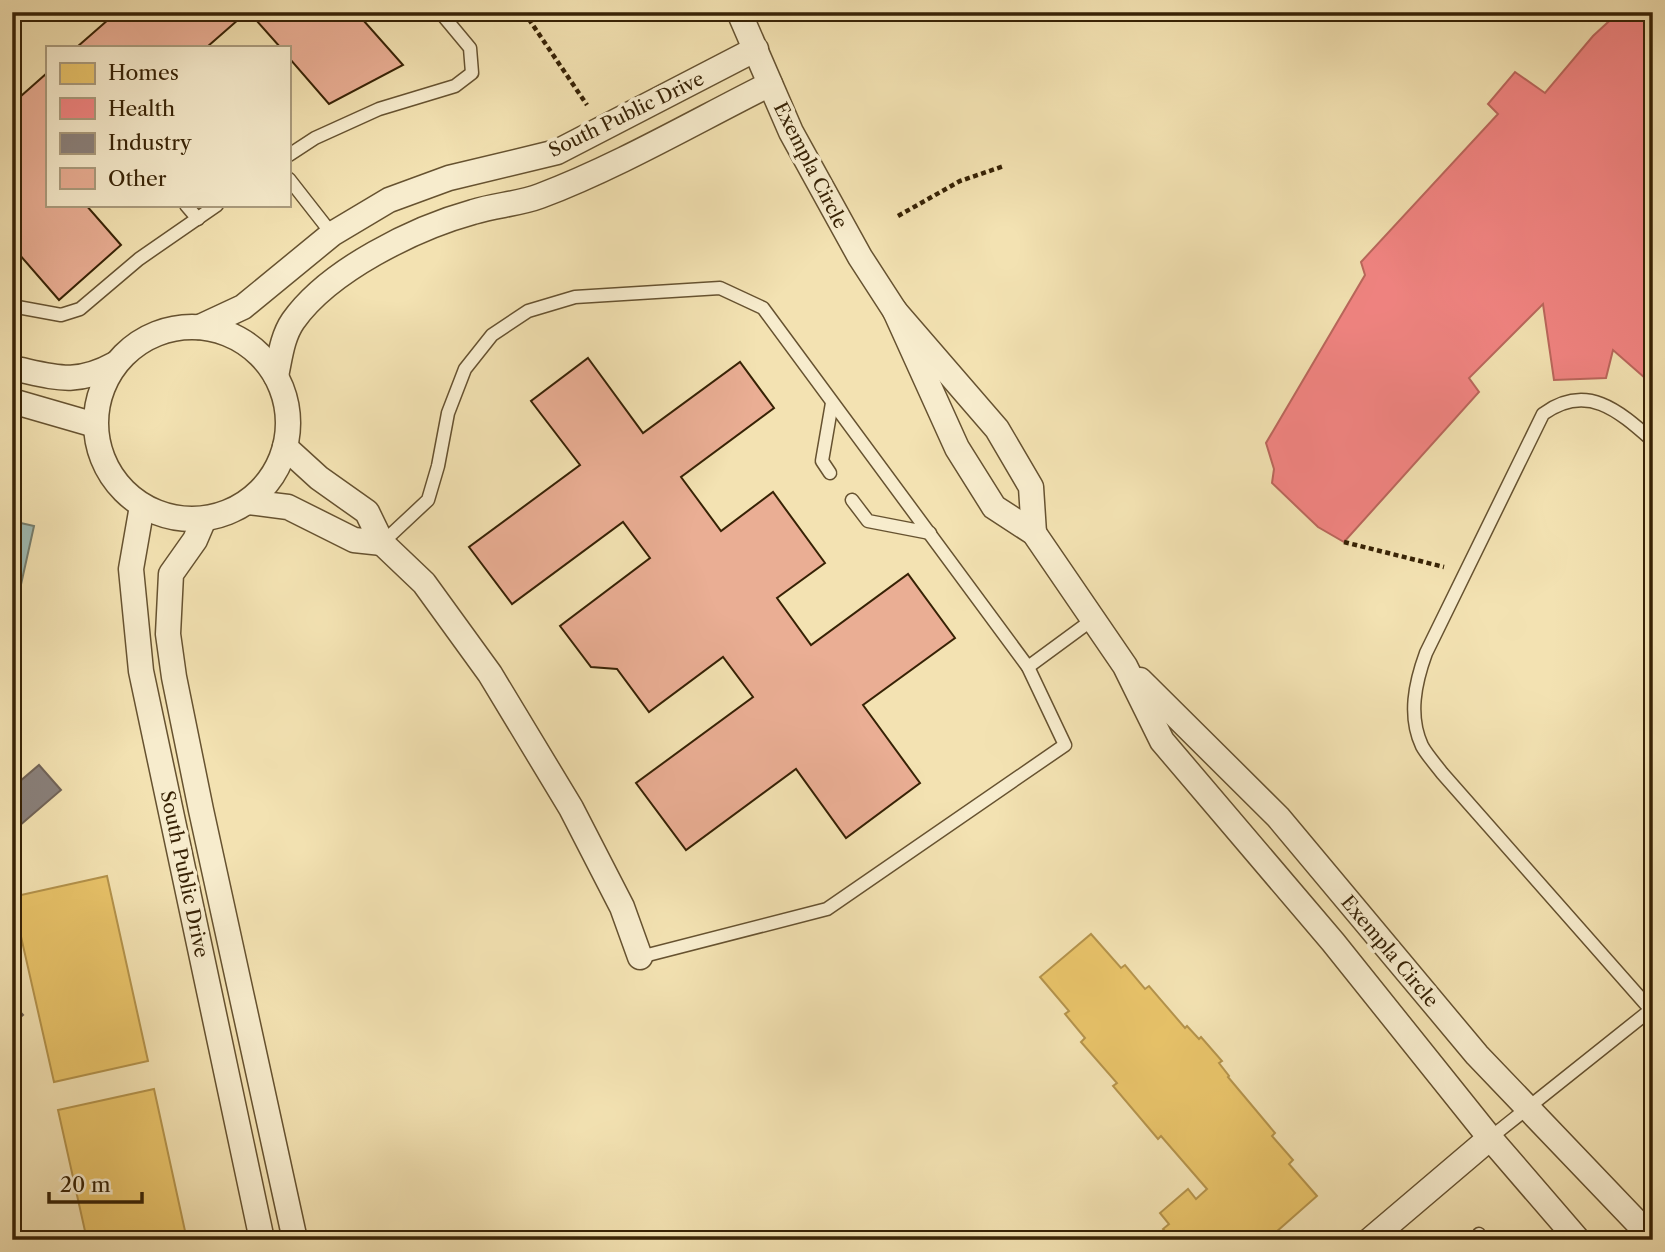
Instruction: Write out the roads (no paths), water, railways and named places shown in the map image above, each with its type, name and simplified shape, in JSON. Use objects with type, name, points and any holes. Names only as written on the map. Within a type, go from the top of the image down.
[{"type":"street","name":"Exempla Circle","points":[[739,12],[791,132],[860,257],[895,311],[997,429],[1031,487],[1034,533]]},
{"type":"street","name":"South Public Drive","points":[[200,327],[243,307],[332,234],[390,200],[449,178],[557,152],[756,49]]},
{"type":"street","name":"South Public Drive","points":[[276,376],[283,342],[293,321],[320,292],[362,260],[413,234],[472,212],[538,197],[611,164],[770,83]]},
{"type":"street","name":"Exempla Circle","points":[[895,311],[957,448],[994,507],[1034,533],[1125,666],[1162,741],[1334,942],[1490,1138],[1578,1240]]},
{"type":"street","points":[[184,327],[216,329],[244,342],[262,357],[276,376],[287,406],[285,447],[270,480],[248,502],[220,516],[204,519],[172,518],[142,506],[129,496],[108,471],[97,441],[95,425],[100,393],[115,364],[126,352],[153,335],[184,327]]},
{"type":"street","points":[[12,368],[74,379],[94,375],[115,364]]},
{"type":"street","points":[[12,401],[95,425]]},
{"type":"street","points":[[285,447],[319,478],[367,512],[382,543],[424,583],[490,674],[571,808],[622,907],[640,957]]},
{"type":"street","points":[[248,502],[288,507],[354,540],[382,543]]},
{"type":"street","name":"South Public Drive","points":[[142,506],[131,569],[141,671],[262,1240]]},
{"type":"street","name":"South Public Drive","points":[[204,519],[195,540],[172,574],[168,634],[201,810],[295,1240]]},
{"type":"street","name":"Exempla Circle","points":[[1125,666],[1278,817],[1477,1055],[1653,1239]]},
{"type":"street","points":[[1370,1240],[1490,1138]]},
{"type":"lane","points":[[290,154],[315,138],[379,109],[455,86],[472,73],[470,48],[440,12]]},
{"type":"lane","points":[[290,180],[332,234]]},
{"type":"lane","points":[[187,206],[198,219]]},
{"type":"lane","points":[[12,306],[61,314],[80,309],[139,259],[216,206]]},
{"type":"lane","points":[[382,543],[428,500],[438,466],[448,413],[465,369],[492,335],[528,311],[575,297],[720,288],[763,308],[1028,667],[1065,745],[827,909],[640,957]]},
{"type":"lane","points":[[1490,1138],[1652,1009],[1442,773],[1423,746],[1414,717],[1416,682],[1426,653],[1543,414],[1557,404],[1579,399],[1599,402],[1623,415],[1653,441]]},
{"type":"lane","points":[[830,473],[822,461],[832,402]]},
{"type":"lane","points":[[852,500],[868,521],[930,533]]},
{"type":"lane","points":[[1028,667],[1092,620]]},
{"type":"water","points":[[12,521],[34,526],[12,625]]}]
